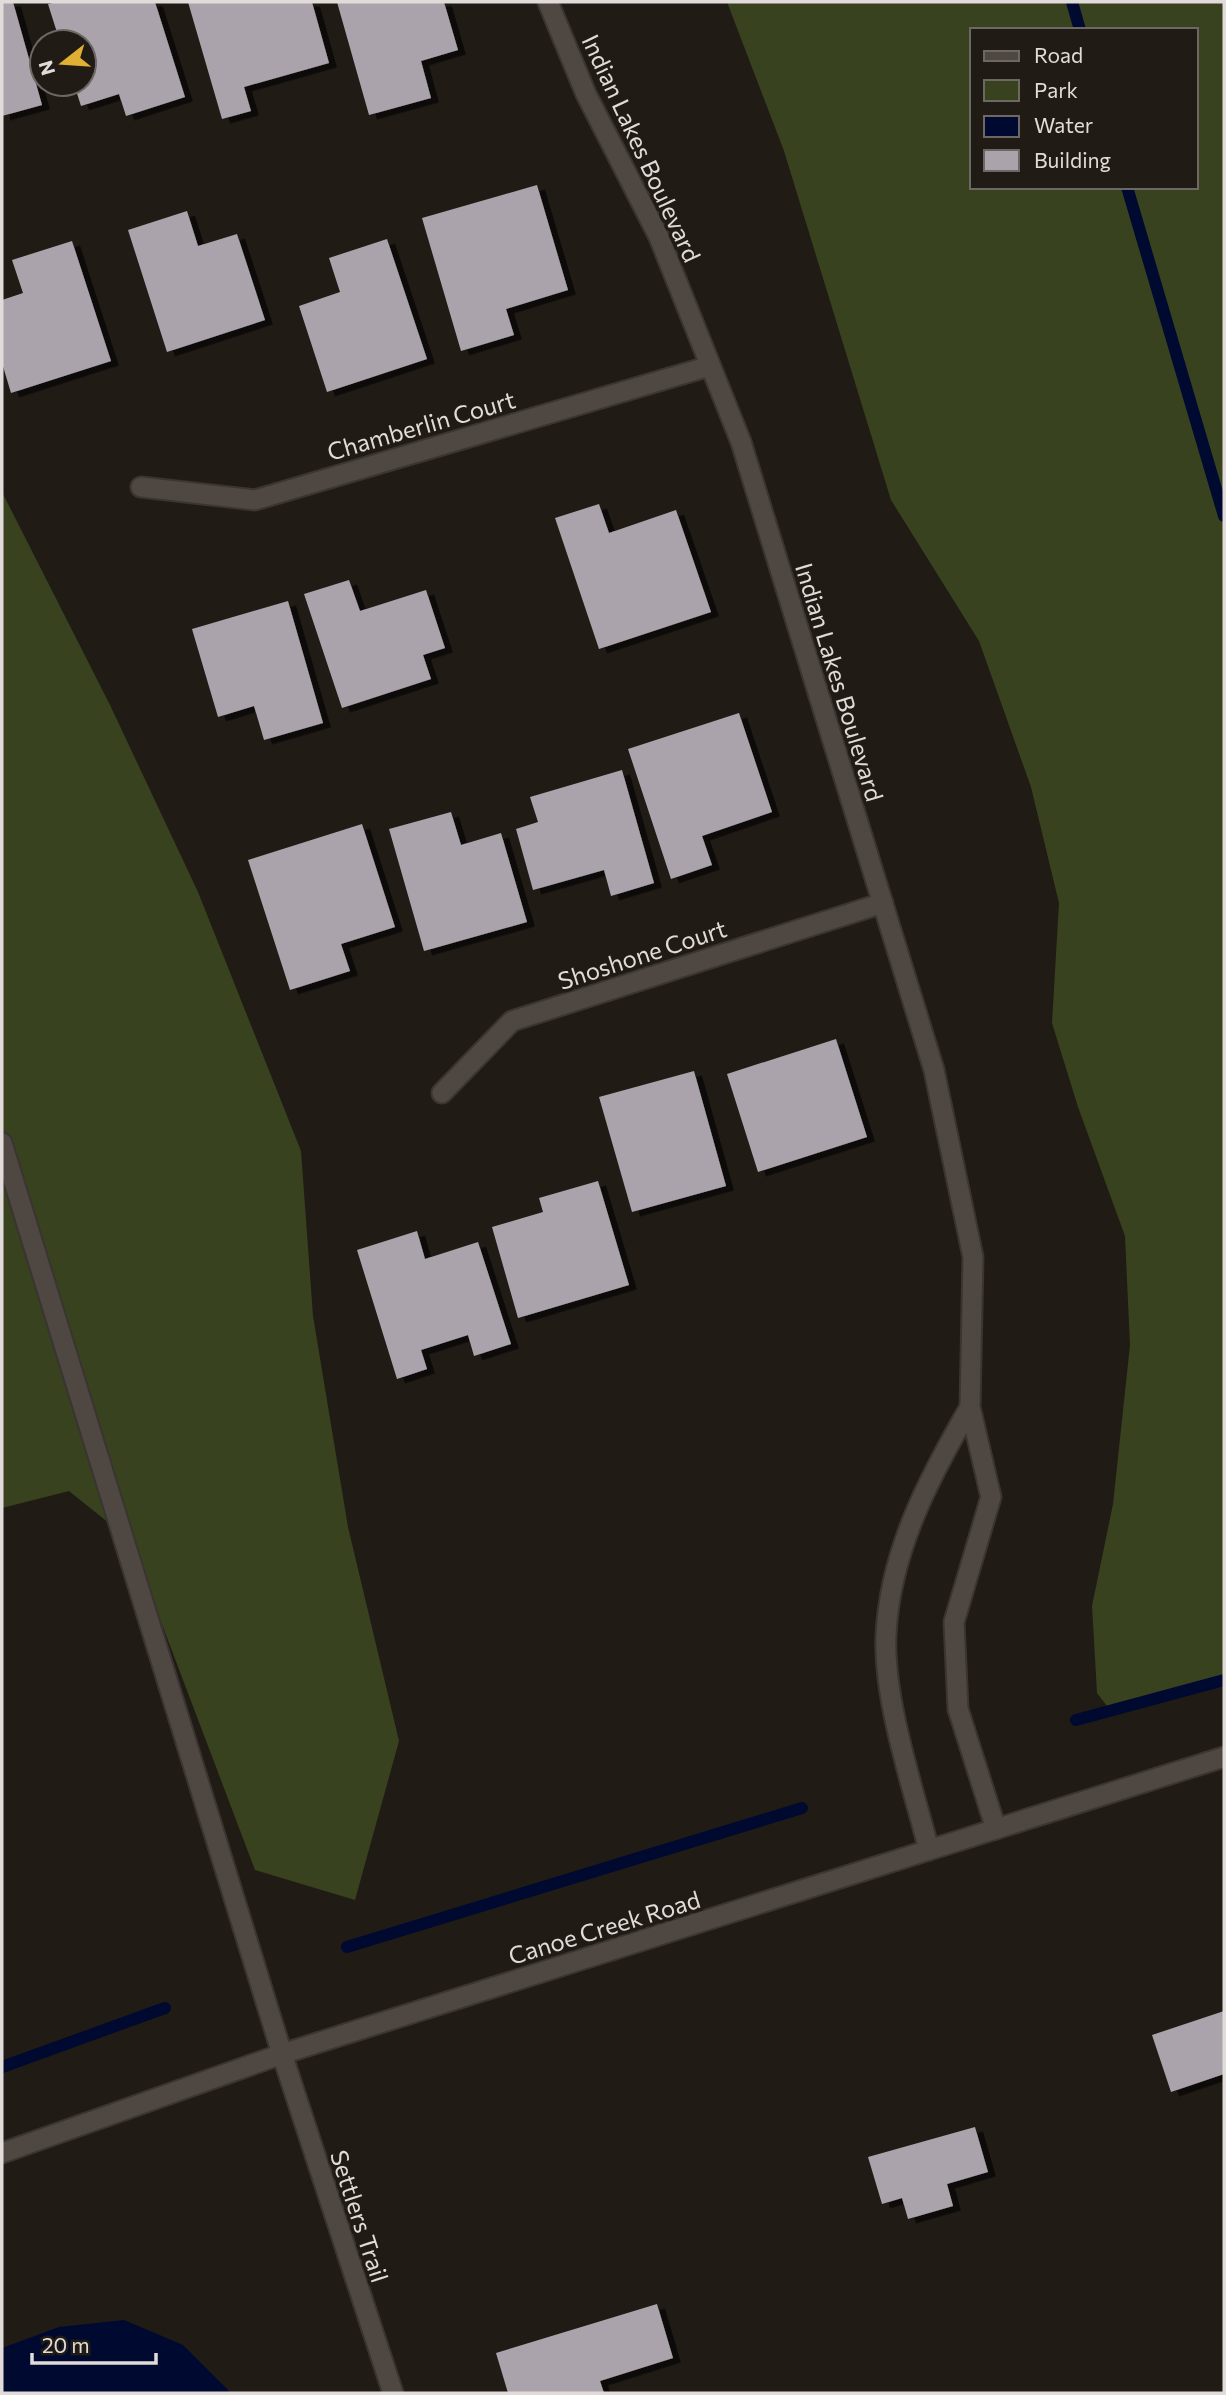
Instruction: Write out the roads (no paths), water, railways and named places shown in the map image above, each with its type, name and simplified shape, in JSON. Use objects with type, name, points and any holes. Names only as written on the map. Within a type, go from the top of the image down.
[{"type":"street","name":"Indian Lakes Boulevard","points":[[548,2],[586,94],[659,237],[741,442],[934,1070],[973,1257],[970,1407],[991,1497],[954,1622],[958,1709],[996,1829]]},
{"type":"street","name":"Chamberlin Court","points":[[141,487],[256,499],[710,366]]},
{"type":"street","name":"Shoshone Court","points":[[442,1093],[512,1021],[883,903]]},
{"type":"street","name":"Settlers Trail","points":[[2,1143],[282,2054],[393,2393]]},
{"type":"street","name":"Indian Lakes Boulevard","points":[[929,1850],[894,1712],[886,1636],[898,1561],[925,1484],[970,1407]]},
{"type":"street","name":"Canoe Creek Road","points":[[2,2153],[282,2054],[1224,1757]]},
{"type":"water","points":[[124,2320],[183,2345],[231,2393],[2,2393],[2,2348],[59,2327]]},
{"type":"waterway","points":[[1072,2],[1079,28]]},
{"type":"waterway","points":[[1128,189],[1224,516]]},
{"type":"waterway","points":[[1076,1720],[1224,1680]]},
{"type":"waterway","points":[[347,1947],[802,1808]]},
{"type":"waterway","points":[[2,2067],[165,2008]]}]
